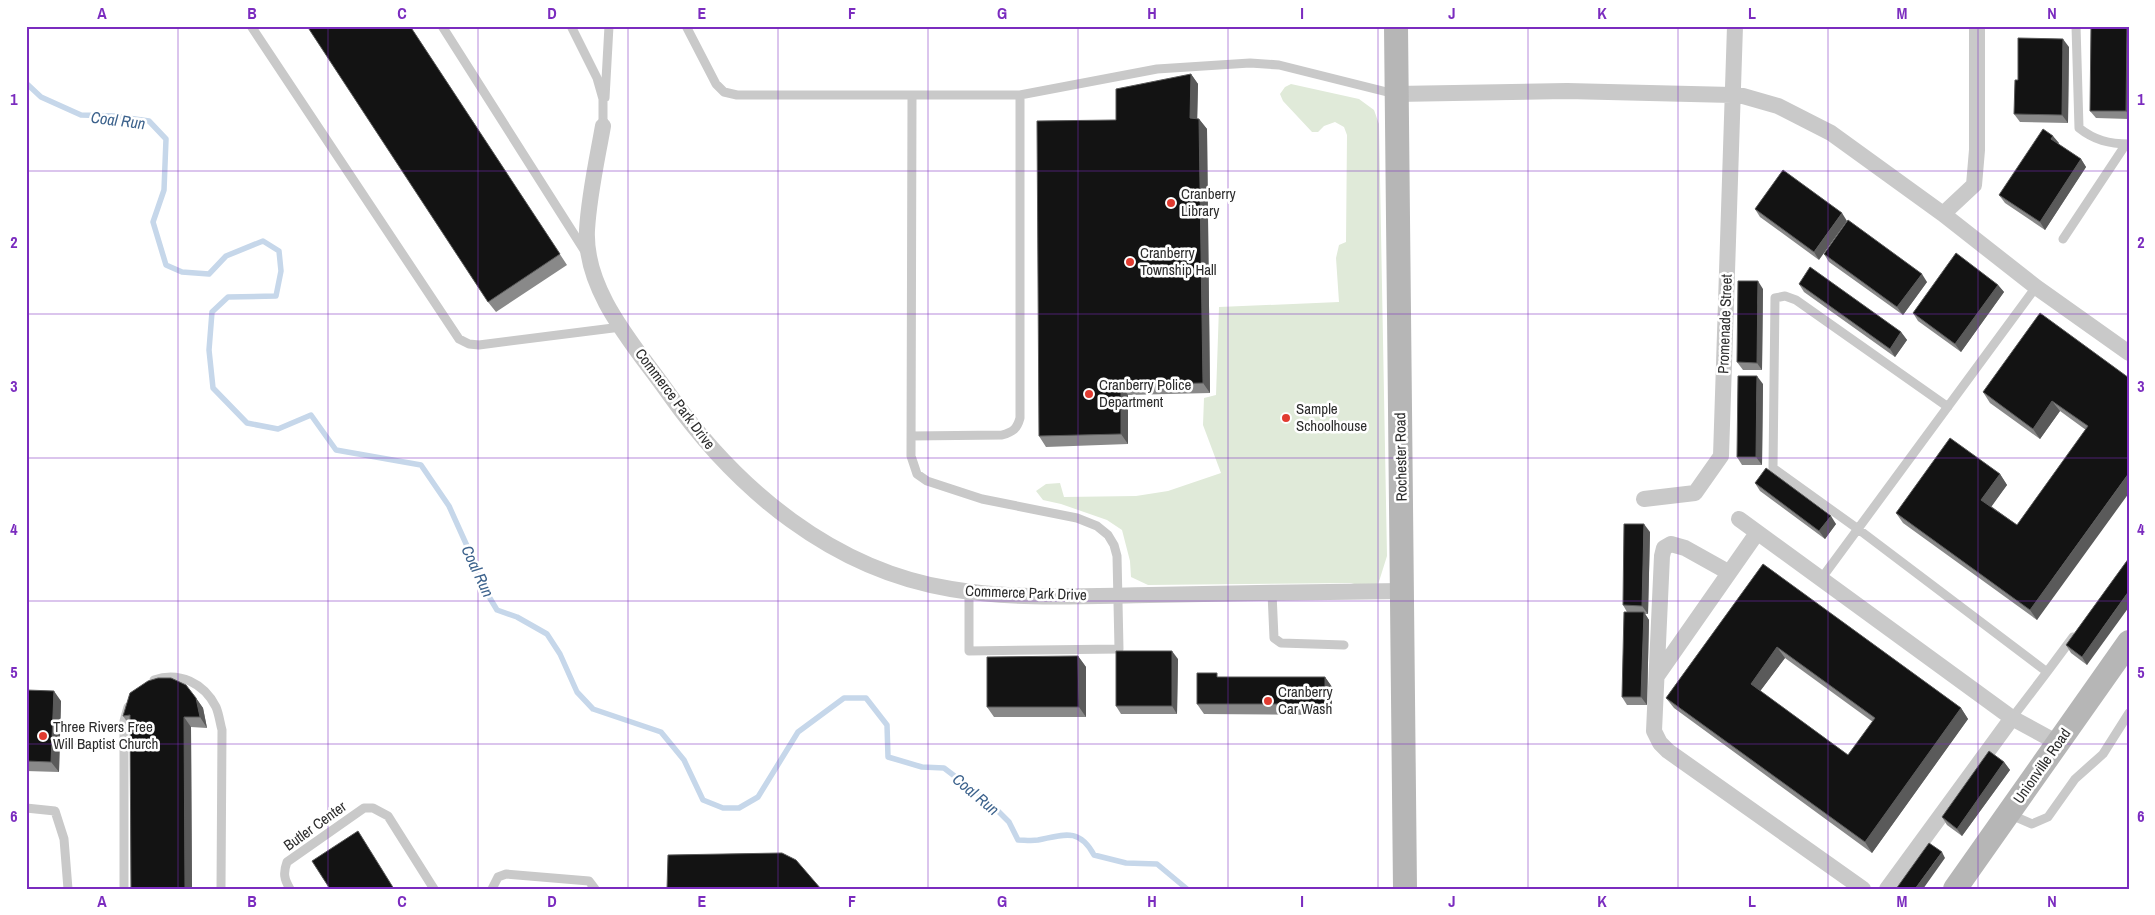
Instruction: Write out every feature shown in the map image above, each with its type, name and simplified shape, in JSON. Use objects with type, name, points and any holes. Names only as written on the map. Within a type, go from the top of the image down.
[{"type":"street","name":"Rochester Road","points":[[1396,26],[1405,889]]},
{"type":"street","name":"Promenade Street","points":[[1644,499],[1695,493],[1721,456],[1735,26]]},
{"type":"street","points":[[1943,214],[1974,184],[1978,150],[1977,26]]},
{"type":"street","points":[[1396,94],[1567,91],[1732,95],[1743,96],[1778,106],[1831,134],[1943,214],[2036,287],[2129,353]]},
{"type":"street","name":"Commerce Park Drive","points":[[603,126],[587,232],[591,262],[600,291],[622,327],[687,420],[722,460],[786,518],[849,558],[914,581],[969,592],[1027,596],[1402,591]]},
{"type":"street","points":[[1739,519],[2012,718],[2058,743]]},
{"type":"street","points":[[1656,676],[1728,572],[1758,533]]},
{"type":"street","points":[[1728,572],[1685,548],[1672,544],[1664,548],[1662,556],[1654,731],[1660,743],[1863,889]]},
{"type":"street","name":"Unionville Road","points":[[1955,889],[2129,642]]},
{"type":"street","points":[[1887,889],[2012,718]]},
{"type":"lane","points":[[251,26],[459,338],[469,344],[479,345],[622,327]]},
{"type":"lane","points":[[442,26],[591,262]]},
{"type":"lane","name":"Commerce Park Drive","points":[[571,26],[597,78],[603,99],[603,126]]},
{"type":"lane","points":[[603,126],[609,26]]},
{"type":"lane","points":[[686,26],[707,70],[716,84],[724,92],[737,95],[1020,95],[1157,69],[1250,63],[1279,65],[1396,94]]},
{"type":"lane","points":[[2076,26],[2079,128],[2090,137],[2111,144],[2127,144]]},
{"type":"lane","points":[[912,95],[911,456],[914,466],[917,474],[927,481],[982,499],[1077,518],[1097,526],[1108,535],[1114,545],[1117,556],[1119,649],[970,651],[969,592]]},
{"type":"lane","points":[[911,436],[1002,436],[1011,433],[1017,427],[1020,418],[1020,95]]},
{"type":"lane","points":[[2063,239],[2127,144]]},
{"type":"lane","points":[[1821,579],[2036,287]]},
{"type":"lane","points":[[1948,407],[1796,300],[1785,296],[1775,298],[1773,468],[1858,529],[2047,672]]},
{"type":"lane","points":[[1272,593],[1274,638],[1281,644],[1344,644]]},
{"type":"lane","points":[[2012,718],[2076,632]]},
{"type":"lane","points":[[144,687],[155,680],[170,677],[185,678],[202,689],[217,708],[222,730],[221,889]]},
{"type":"lane","points":[[124,889],[124,721],[132,700]]},
{"type":"lane","points":[[2008,814],[2032,824],[2048,816],[2075,779],[2103,754],[2129,713]]},
{"type":"lane","points":[[26,808],[55,811],[64,839],[68,889]]},
{"type":"lane","name":"Butler Center","points":[[290,889],[285,880],[284,871],[287,862],[364,808],[373,808],[388,816],[434,889]]},
{"type":"lane","points":[[492,889],[498,877],[506,874],[589,881],[595,889]]},
{"type":"green space","points":[[1291,84],[1359,99],[1374,110],[1379,124],[1387,556],[1376,591],[1351,583],[1148,585],[1131,577],[1130,561],[1122,530],[1107,520],[1061,504],[1043,500],[1036,491],[1046,484],[1060,483],[1064,497],[1136,496],[1168,491],[1221,473],[1203,425],[1204,398],[1216,395],[1219,307],[1339,302],[1336,258],[1339,245],[1346,242],[1347,135],[1344,127],[1335,122],[1324,126],[1318,132],[1312,132],[1283,101],[1280,94],[1285,87]]},
{"type":"building","points":[[307,26],[410,26],[560,254],[488,302]]},
{"type":"building","points":[[2091,26],[2127,26],[2126,111],[2090,111]]},
{"type":"building","points":[[2018,38],[2063,39],[2062,115],[2014,114],[2015,80],[2018,80]]},
{"type":"building","points":[[1191,74],[1190,118],[1199,119],[1203,383],[1121,385],[1121,434],[1039,436],[1037,121],[1116,120],[1116,89]]},
{"type":"building","points":[[2043,129],[2053,136],[2051,139],[2081,159],[2040,222],[1999,195]]},
{"type":"building","points":[[1783,170],[1842,213],[1814,252],[1755,209]]},
{"type":"building","points":[[1848,220],[1922,274],[1897,307],[1824,254]]},
{"type":"building","points":[[1956,253],[1998,285],[1955,344],[1913,313]]},
{"type":"building","points":[[1810,267],[1901,332],[1890,349],[1799,284]]},
{"type":"building","points":[[1738,281],[1758,281],[1757,363],[1737,362]]},
{"type":"building","points":[[2040,313],[2129,378],[2129,473],[2030,610],[1896,513],[1950,438],[2000,474],[1981,500],[2017,525],[2088,426],[2052,401],[2033,429],[1983,392]]},
{"type":"building","points":[[1738,376],[1757,376],[1756,457],[1737,457]]},
{"type":"building","points":[[1766,468],[1831,516],[1819,531],[1755,483]]},
{"type":"building","points":[[1624,524],[1644,524],[1642,606],[1623,605]]},
{"type":"building","points":[[2129,558],[2129,591],[2082,657],[2066,645]]},
{"type":"building","points":[[1763,564],[1961,708],[1865,842],[1666,698]],"holes":[[[1777,647],[1875,718],[1848,755],[1751,684]]]},
{"type":"building","points":[[1624,612],[1644,612],[1641,697],[1622,697]]},
{"type":"building","points":[[1116,651],[1172,651],[1172,706],[1116,706]]},
{"type":"building","points":[[1078,656],[1079,707],[987,707],[987,657]]},
{"type":"building","points":[[1197,673],[1217,673],[1217,677],[1325,677],[1325,704],[1197,704]]},
{"type":"building","points":[[158,678],[171,678],[186,685],[196,698],[200,717],[184,717],[185,889],[131,889],[130,715],[123,716],[130,693],[148,681]]},
{"type":"building","name":"Three Rivers Free Will Baptist Church","points":[[26,690],[54,691],[51,762],[26,761]]},
{"type":"building","points":[[1989,751],[2004,762],[1957,829],[1942,817]]},
{"type":"building","points":[[358,831],[394,889],[330,889],[312,861]]},
{"type":"building","points":[[1929,843],[1942,852],[1915,889],[1896,889]]},
{"type":"building","points":[[782,853],[796,860],[821,889],[667,889],[668,855]]},
{"type":"waterway","name":"Coal Run","points":[[26,83],[41,97],[81,115],[114,116],[149,121],[166,139],[164,190],[153,222],[166,265],[182,272],[209,274],[226,256],[263,241],[279,251],[281,271],[276,296],[228,297],[212,312],[209,350],[213,388],[247,423],[278,429],[311,415],[336,450],[421,465],[449,506],[485,590],[497,610],[517,617],[547,634],[560,654],[577,692],[593,709],[661,732],[684,760],[703,800],[723,808],[739,808],[758,797],[798,732],[844,698],[866,698],[887,725],[888,757],[922,767],[944,768],[990,803],[1009,822],[1018,840],[1035,840],[1070,835],[1082,840],[1094,855],[1126,863],[1157,864],[1187,889]]},
{"type":"place","name":"Cranberry Library","points":[[1171,203]]},
{"type":"place","name":"Cranberry Township Hall","points":[[1130,262]]},
{"type":"place","name":"Cranberry Police Department","points":[[1089,394]]},
{"type":"place","name":"Sample Schoolhouse","points":[[1286,418]]},
{"type":"place","name":"Cranberry Car Wash","points":[[1268,701]]},
{"type":"place","name":"Three Rivers Free Will Baptist Church","points":[[43,736]]}]
